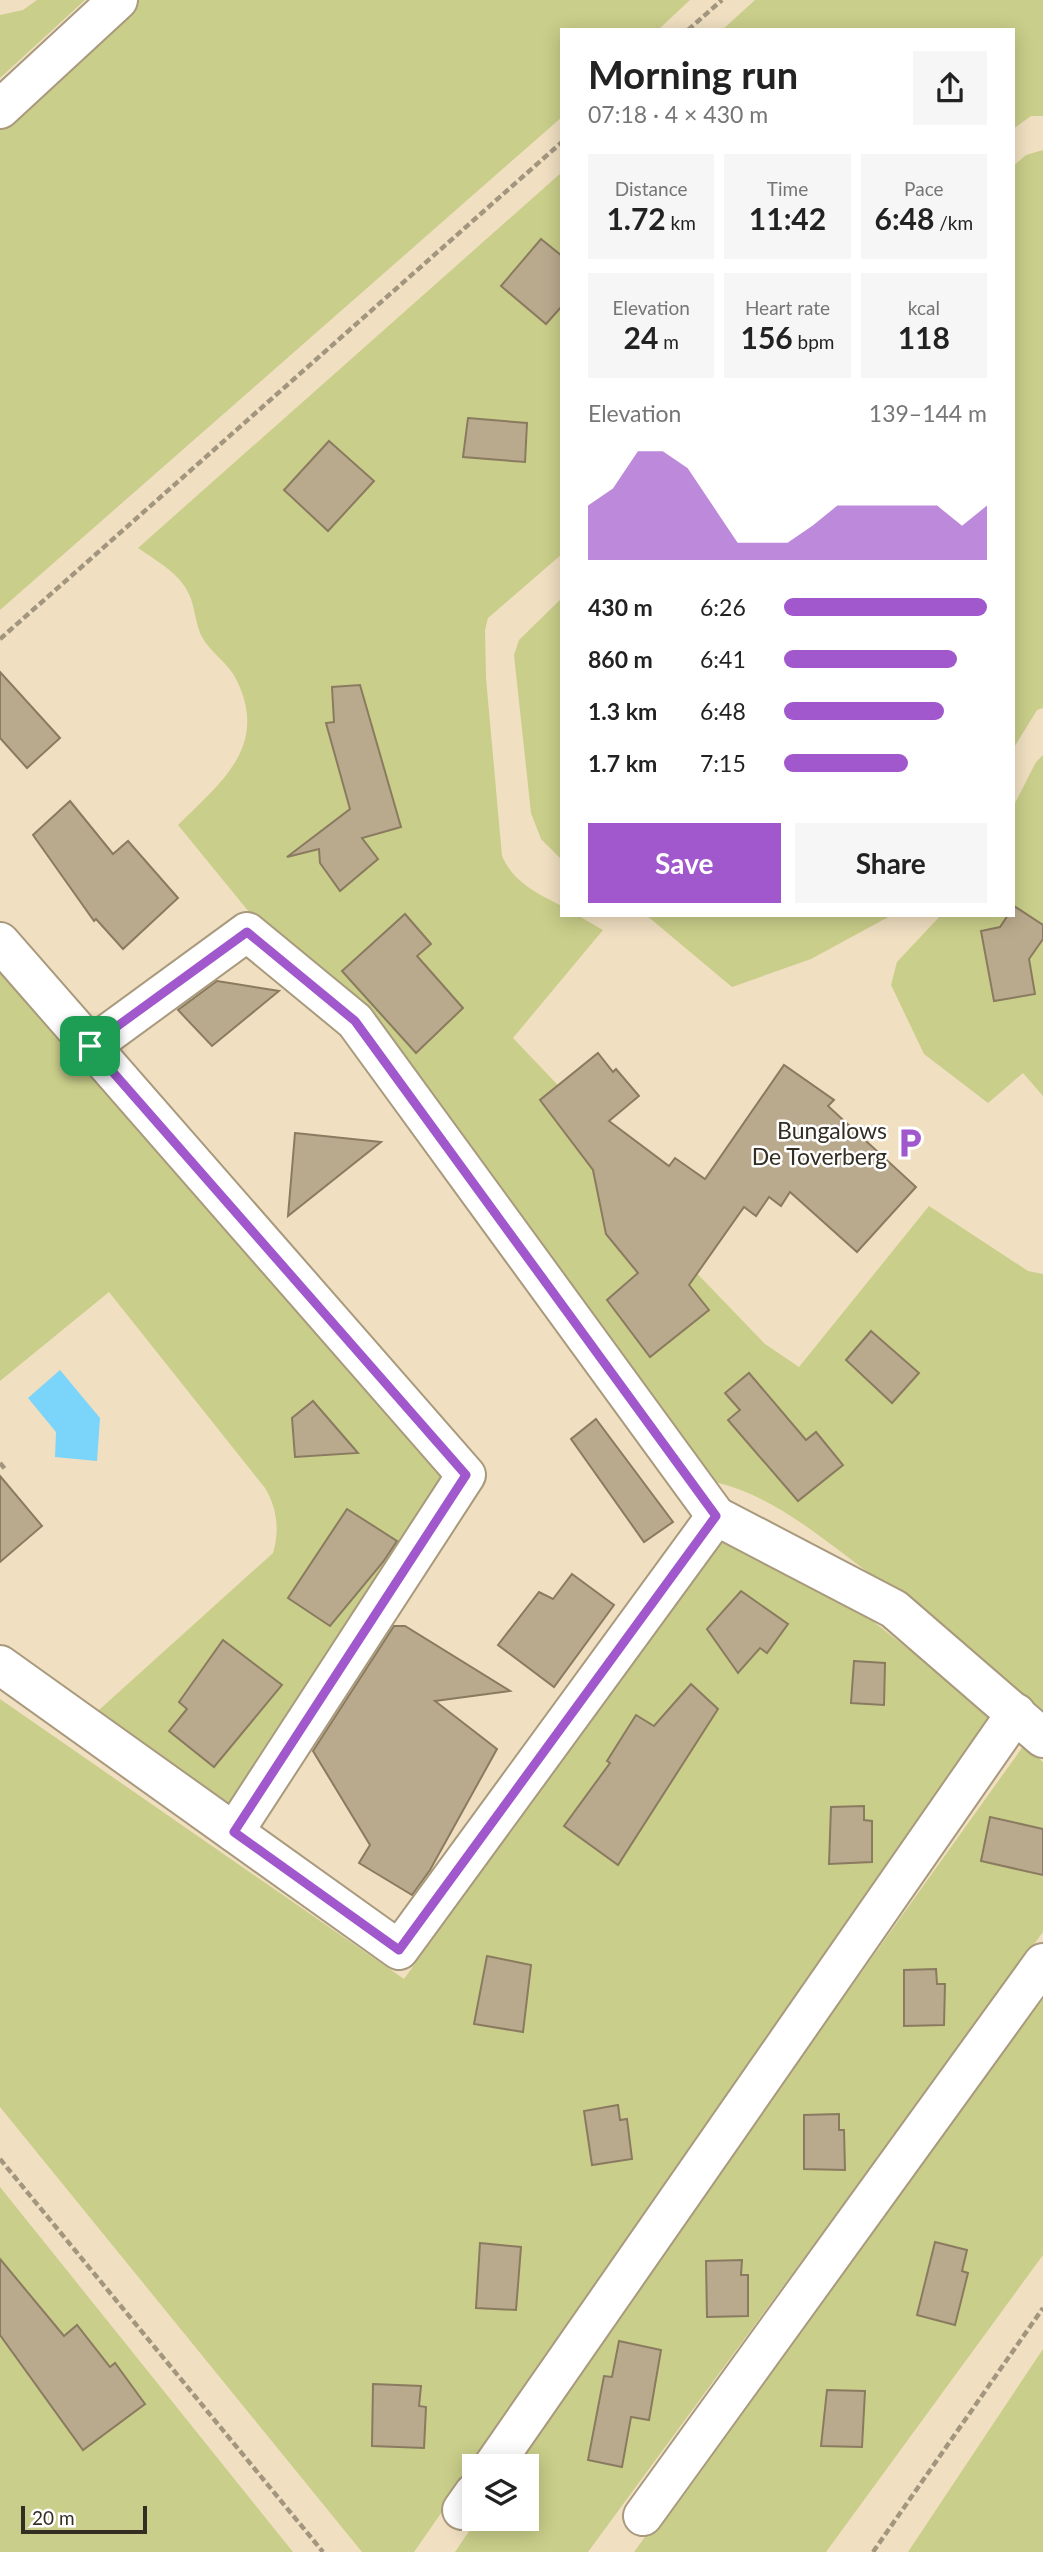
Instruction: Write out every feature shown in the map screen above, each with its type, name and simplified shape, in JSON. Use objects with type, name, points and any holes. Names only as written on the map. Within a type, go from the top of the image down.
[{"type":"street","points":[[0,109],[118,0]]},
{"type":"street","points":[[90,1046],[247,932],[355,1021],[716,1516],[894,1609],[1030,1725],[502,2454]]},
{"type":"street","points":[[0,942],[466,1475],[234,1832]]},
{"type":"street","points":[[0,1665],[399,1950],[716,1516]]},
{"type":"street","points":[[643,2516],[1043,1963]]},
{"type":"path","points":[[690,28],[722,0]]},
{"type":"path","points":[[0,639],[560,144]]},
{"type":"path","points":[[0,1463],[5,1469]]},
{"type":"path","points":[[0,2159],[323,2552]]},
{"type":"path","points":[[873,2552],[1043,2308]]},
{"type":"green space","points":[[37,0],[85,0],[0,78],[0,15],[23,10]]},
{"type":"green space","points":[[91,0],[690,0],[660,28],[560,28],[560,119],[0,610],[0,81]]},
{"type":"green space","points":[[755,0],[1043,0],[1043,116],[1031,116],[1015,128],[1015,28],[724,28]]},
{"type":"green space","points":[[1043,150],[1043,708],[1037,710],[1015,746],[1015,164],[1026,155]]},
{"type":"green space","points":[[560,174],[560,556],[488,618],[485,630],[486,678],[502,856],[520,880],[535,892],[560,905],[560,917],[580,917],[603,930],[513,1038],[651,1183],[633,1207],[765,1344],[799,1367],[929,1206],[1028,1271],[1043,1274],[1043,1715],[928,1619],[807,1527],[754,1496],[715,1482],[178,825],[224,778],[235,762],[247,725],[245,704],[234,675],[201,635],[187,590],[169,570],[138,548]]},
{"type":"green space","points":[[560,600],[560,858],[541,839],[531,813],[514,655],[519,640]]},
{"type":"green space","points":[[1043,755],[1043,1096],[1023,1073],[988,1103],[924,1054],[891,985],[897,962],[939,917],[1015,917],[1015,803],[1036,762]]},
{"type":"green space","points":[[648,917],[888,917],[811,959],[732,987]]},
{"type":"green space","points":[[0,959],[450,1478],[223,1812],[89,1719],[273,1553],[277,1528],[275,1511],[265,1488],[109,1292],[0,1381]]},
{"type":"green space","points":[[732,1522],[833,1591],[994,1718],[482,2454],[462,2454],[462,2483],[414,2552],[362,2552],[0,2107],[0,1699],[404,1979]]},
{"type":"green space","points":[[1024,1745],[1043,1762],[1043,1932],[588,2552],[455,2552],[469,2531],[539,2531],[539,2454],[522,2454],[660,2254]]},
{"type":"green space","points":[[1043,1992],[1043,2255],[826,2552],[634,2552]]},
{"type":"green space","points":[[0,2187],[293,2552],[0,2552]]},
{"type":"green space","points":[[1043,2349],[1043,2552],[908,2552]]},
{"type":"water","points":[[60,1370],[100,1418],[97,1461],[55,1457],[56,1432],[28,1398]]},
{"type":"building","points":[[541,239],[560,254],[560,308],[546,324],[501,286]]},
{"type":"building","points":[[468,418],[527,423],[525,462],[463,457]]},
{"type":"building","points":[[329,441],[374,481],[328,531],[284,490]]},
{"type":"building","points":[[0,672],[60,738],[27,768],[0,738]]},
{"type":"building","points":[[360,685],[401,827],[362,838],[378,859],[340,891],[320,863],[319,849],[287,857],[350,809],[326,723],[334,722],[332,687]]},
{"type":"building","points":[[70,801],[113,854],[128,841],[178,898],[123,949],[96,919],[94,921],[33,835]]},
{"type":"building","points":[[1015,907],[1043,925],[1043,939],[1029,959],[1035,994],[994,1001],[981,931],[1000,927],[1007,917],[1015,917]]},
{"type":"building","points":[[405,914],[431,944],[417,956],[463,1008],[416,1053],[342,971]]},
{"type":"building","points":[[217,981],[279,991],[212,1046],[178,1010]]},
{"type":"building","points":[[598,1053],[613,1072],[616,1069],[639,1096],[609,1121],[669,1166],[675,1158],[705,1179],[784,1065],[834,1100],[828,1106],[916,1187],[857,1252],[790,1192],[781,1206],[769,1197],[756,1216],[744,1207],[689,1285],[709,1310],[650,1357],[607,1300],[638,1273],[606,1234],[593,1170],[540,1100]]},
{"type":"building","points":[[295,1133],[381,1142],[288,1216]]},
{"type":"building","points":[[871,1331],[919,1373],[892,1403],[846,1360]]},
{"type":"building","points":[[749,1373],[806,1440],[816,1432],[843,1465],[798,1501],[728,1420],[740,1410],[725,1393]]},
{"type":"building","points":[[313,1401],[358,1453],[295,1457],[292,1418]]},
{"type":"building","points":[[596,1419],[673,1522],[644,1542],[571,1439]]},
{"type":"building","points":[[0,1476],[42,1526],[0,1562]]},
{"type":"building","points":[[347,1509],[397,1541],[330,1626],[288,1598]]},
{"type":"building","points":[[572,1574],[614,1605],[554,1687],[498,1645],[539,1592],[553,1599]]},
{"type":"building","points":[[741,1591],[788,1624],[767,1653],[760,1648],[738,1673],[707,1629]]},
{"type":"building","points":[[394,1626],[405,1626],[510,1691],[435,1701],[497,1749],[430,1870],[412,1895],[359,1863],[370,1845],[313,1751]]},
{"type":"building","points":[[223,1640],[282,1685],[214,1767],[169,1731],[187,1709],[179,1702]]},
{"type":"building","points":[[854,1661],[885,1663],[884,1705],[851,1703]]},
{"type":"building","points":[[691,1684],[718,1709],[618,1865],[564,1826],[610,1763],[607,1761],[636,1715],[654,1726]]},
{"type":"building","points":[[864,1806],[864,1820],[872,1821],[872,1862],[829,1864],[831,1807]]},
{"type":"building","points":[[990,1817],[1043,1829],[1043,1875],[981,1861]]},
{"type":"building","points":[[487,1956],[531,1965],[523,2032],[474,2024]]},
{"type":"building","points":[[936,1969],[937,1984],[945,1984],[944,2025],[904,2026],[904,1970]]},
{"type":"building","points":[[618,2105],[620,2120],[627,2119],[632,2159],[592,2165],[584,2111]]},
{"type":"building","points":[[839,2114],[839,2130],[844,2130],[845,2170],[804,2169],[804,2115]]},
{"type":"building","points":[[935,2242],[967,2250],[962,2271],[968,2273],[955,2325],[917,2315]]},
{"type":"building","points":[[480,2243],[521,2247],[516,2310],[476,2308]]},
{"type":"building","points":[[0,2259],[64,2336],[77,2325],[110,2367],[115,2363],[145,2404],[83,2450],[0,2335]]},
{"type":"building","points":[[742,2260],[741,2275],[748,2275],[748,2316],[707,2317],[706,2261]]},
{"type":"building","points":[[619,2341],[661,2350],[649,2420],[631,2417],[622,2467],[588,2460],[604,2376],[612,2377]]},
{"type":"building","points":[[373,2384],[421,2386],[419,2406],[426,2407],[424,2448],[372,2446]]},
{"type":"building","points":[[827,2390],[865,2391],[862,2447],[821,2446]]},
{"type":"place","name":"Bungalows De Toverberg","points":[[910,1143]]},
{"type":"route","points":[[247,932],[355,1021],[716,1516],[399,1950],[234,1832],[466,1475],[90,1046],[247,932]]}]
